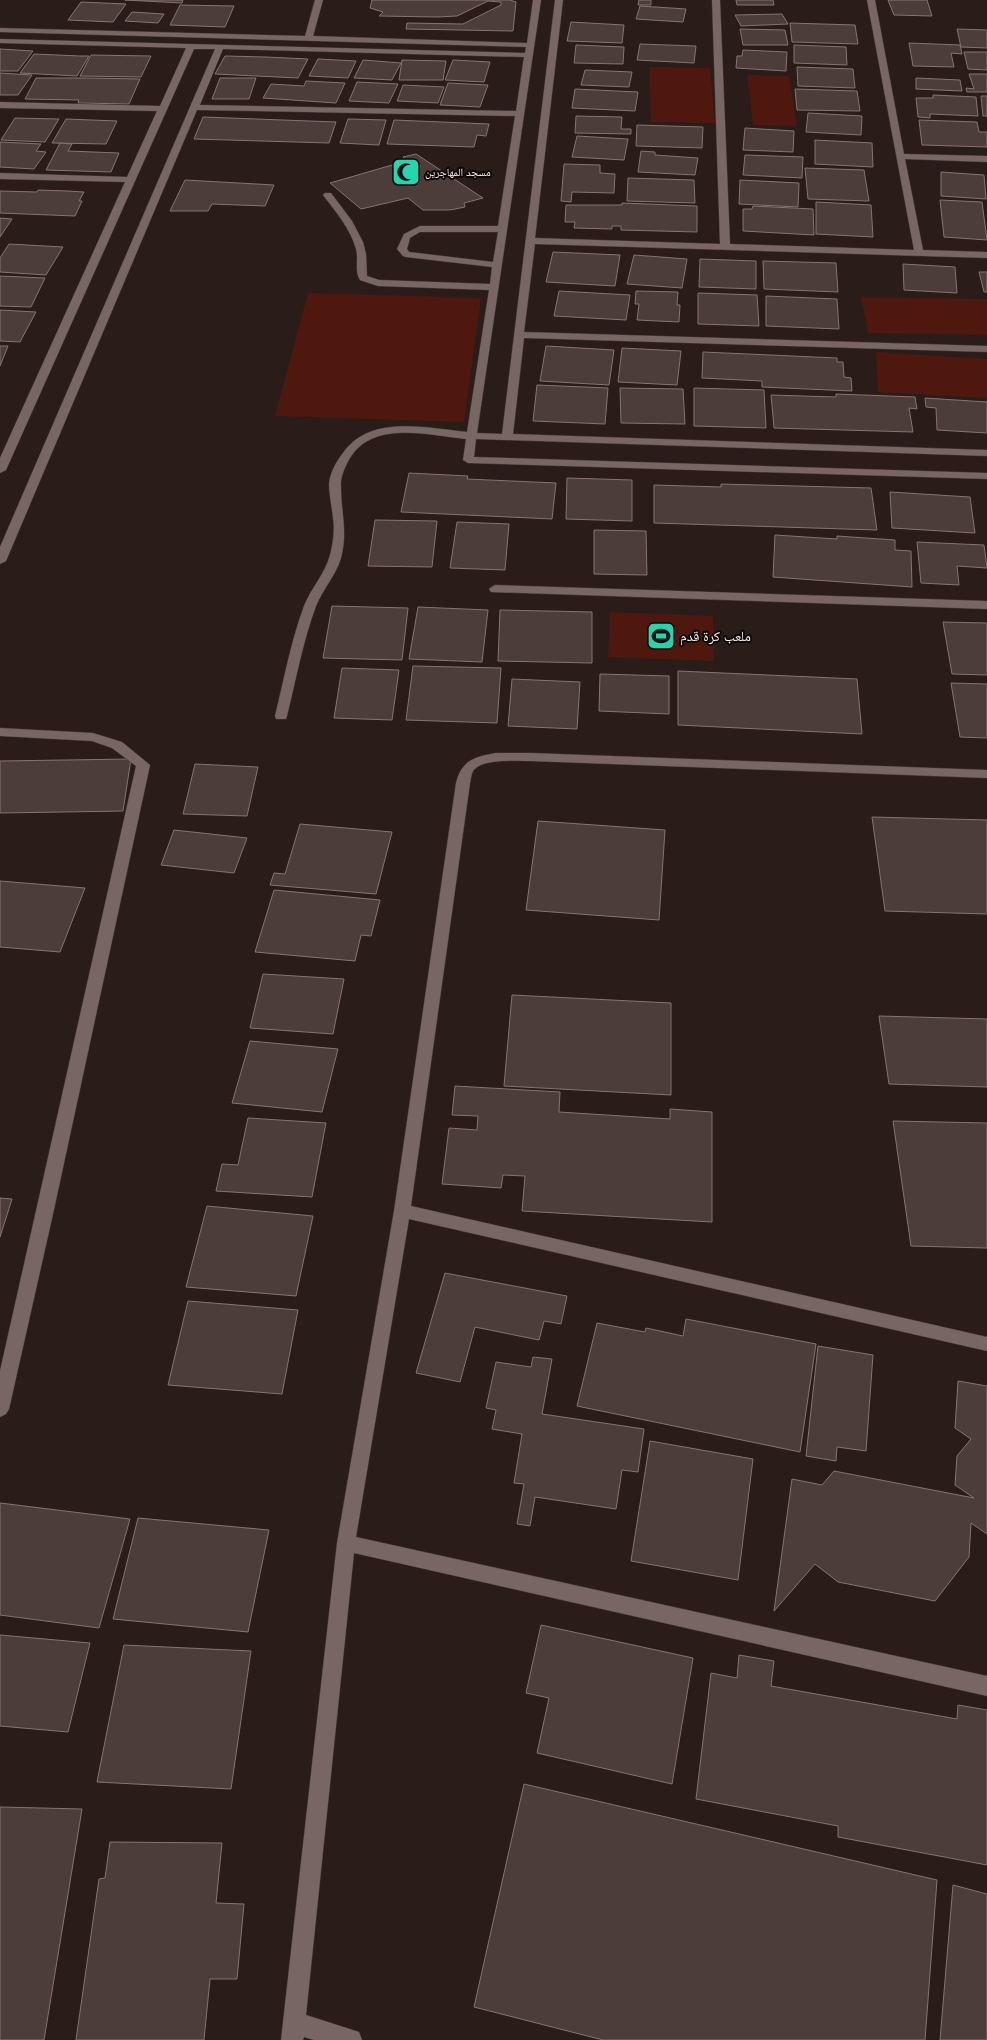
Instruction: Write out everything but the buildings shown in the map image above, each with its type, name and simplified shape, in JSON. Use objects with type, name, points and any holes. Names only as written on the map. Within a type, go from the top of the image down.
[{"type":"street","points":[[308,39],[319,0]]},
{"type":"street","points":[[538,0],[468,460],[987,476]]},
{"type":"street","points":[[507,437],[559,0]]},
{"type":"street","points":[[716,0],[724,247]]},
{"type":"street","points":[[871,0],[919,253]]},
{"type":"street","points":[[0,30],[531,45]]},
{"type":"street","points":[[0,41],[529,56]]},
{"type":"street","points":[[0,470],[191,46]]},
{"type":"street","points":[[0,561],[220,47]]},
{"type":"street","points":[[0,105],[163,109]]},
{"type":"street","points":[[195,107],[520,114]]},
{"type":"street","points":[[901,156],[987,160]]},
{"type":"street","points":[[0,176],[131,180]]},
{"type":"street","points":[[328,195],[345,214],[361,252],[360,273],[363,278],[378,283],[494,287]]},
{"type":"street","points":[[498,265],[406,254],[402,249],[404,238],[410,232],[420,228],[503,229]]},
{"type":"street","points":[[530,241],[987,256]]},
{"type":"street","points":[[520,335],[987,349]]},
{"type":"street","points":[[281,716],[300,641],[316,591],[332,565],[340,535],[336,483],[346,456],[356,444],[367,436],[387,432],[412,431],[472,436],[987,453]]},
{"type":"street","points":[[495,589],[987,605]]},
{"type":"street","points":[[0,732],[93,737],[117,744],[143,765],[45,1214],[0,1409]]},
{"type":"street","points":[[351,2040],[293,2031],[346,1543],[402,1211],[466,771],[472,765],[490,758],[531,756],[987,774]]},
{"type":"street","points":[[402,1211],[987,1344]]},
{"type":"street","points":[[346,1543],[987,1686]]},
{"type":"shaded area","points":[[649,67],[710,68],[715,123],[651,122]]},
{"type":"shaded area","points":[[747,75],[789,76],[797,126],[753,125]]},
{"type":"shaded area","points":[[308,293],[481,298],[464,422],[275,416]]},
{"type":"shaded area","points":[[861,297],[987,299],[987,335],[868,333]]},
{"type":"shaded area","points":[[876,352],[987,359],[987,398],[878,392]]},
{"type":"shaded area","name":"ملعب كرة قدم","points":[[610,612],[713,616],[714,661],[608,657]]},
{"type":"place","name":"مسجد المهاجرين","points":[[406,172]]},
{"type":"place","name":"ملعب كرة قدم","points":[[661,636]]}]
